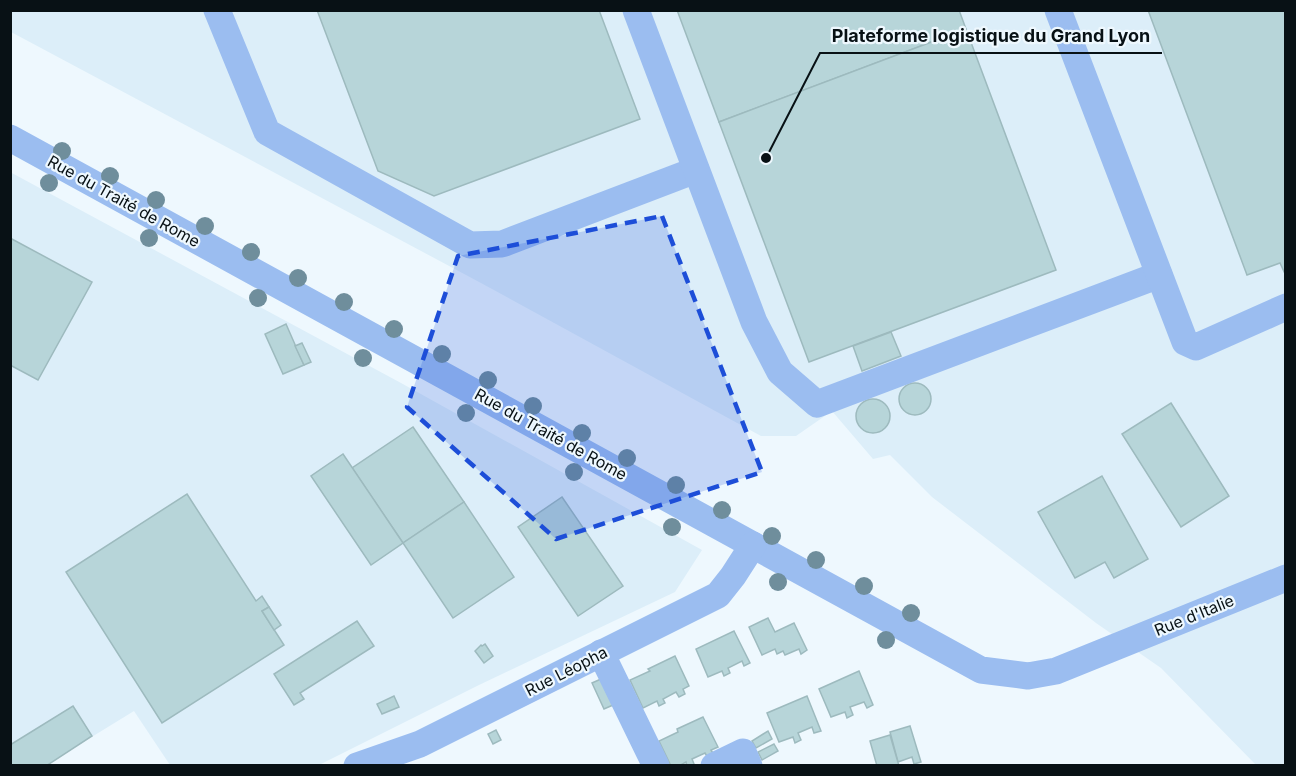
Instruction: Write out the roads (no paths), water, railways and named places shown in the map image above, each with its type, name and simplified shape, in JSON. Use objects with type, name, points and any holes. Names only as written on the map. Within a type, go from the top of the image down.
[{"type":"street","points":[[218,10],[267,132],[470,245],[502,244],[696,170]]},
{"type":"street","points":[[636,10],[754,322],[780,372],[817,404],[1159,275]]},
{"type":"street","points":[[1059,10],[1185,342],[1196,347],[1286,307]]},
{"type":"street","name":"Rue du Traité de Rome","points":[[10,138],[981,669],[1029,676],[1056,670],[1101,652]]},
{"type":"street","name":"Rue Léopha","points":[[357,765],[420,744],[718,595],[753,545]]},
{"type":"street","name":"Rue d'Italie","points":[[1101,652],[1286,578]]},
{"type":"street","points":[[601,653],[656,765]]},
{"type":"street","points":[[714,765],[743,752],[749,765]]},
{"type":"place","name":"Plateforme logistique du Grand Lyon","points":[[766,158]]}]
